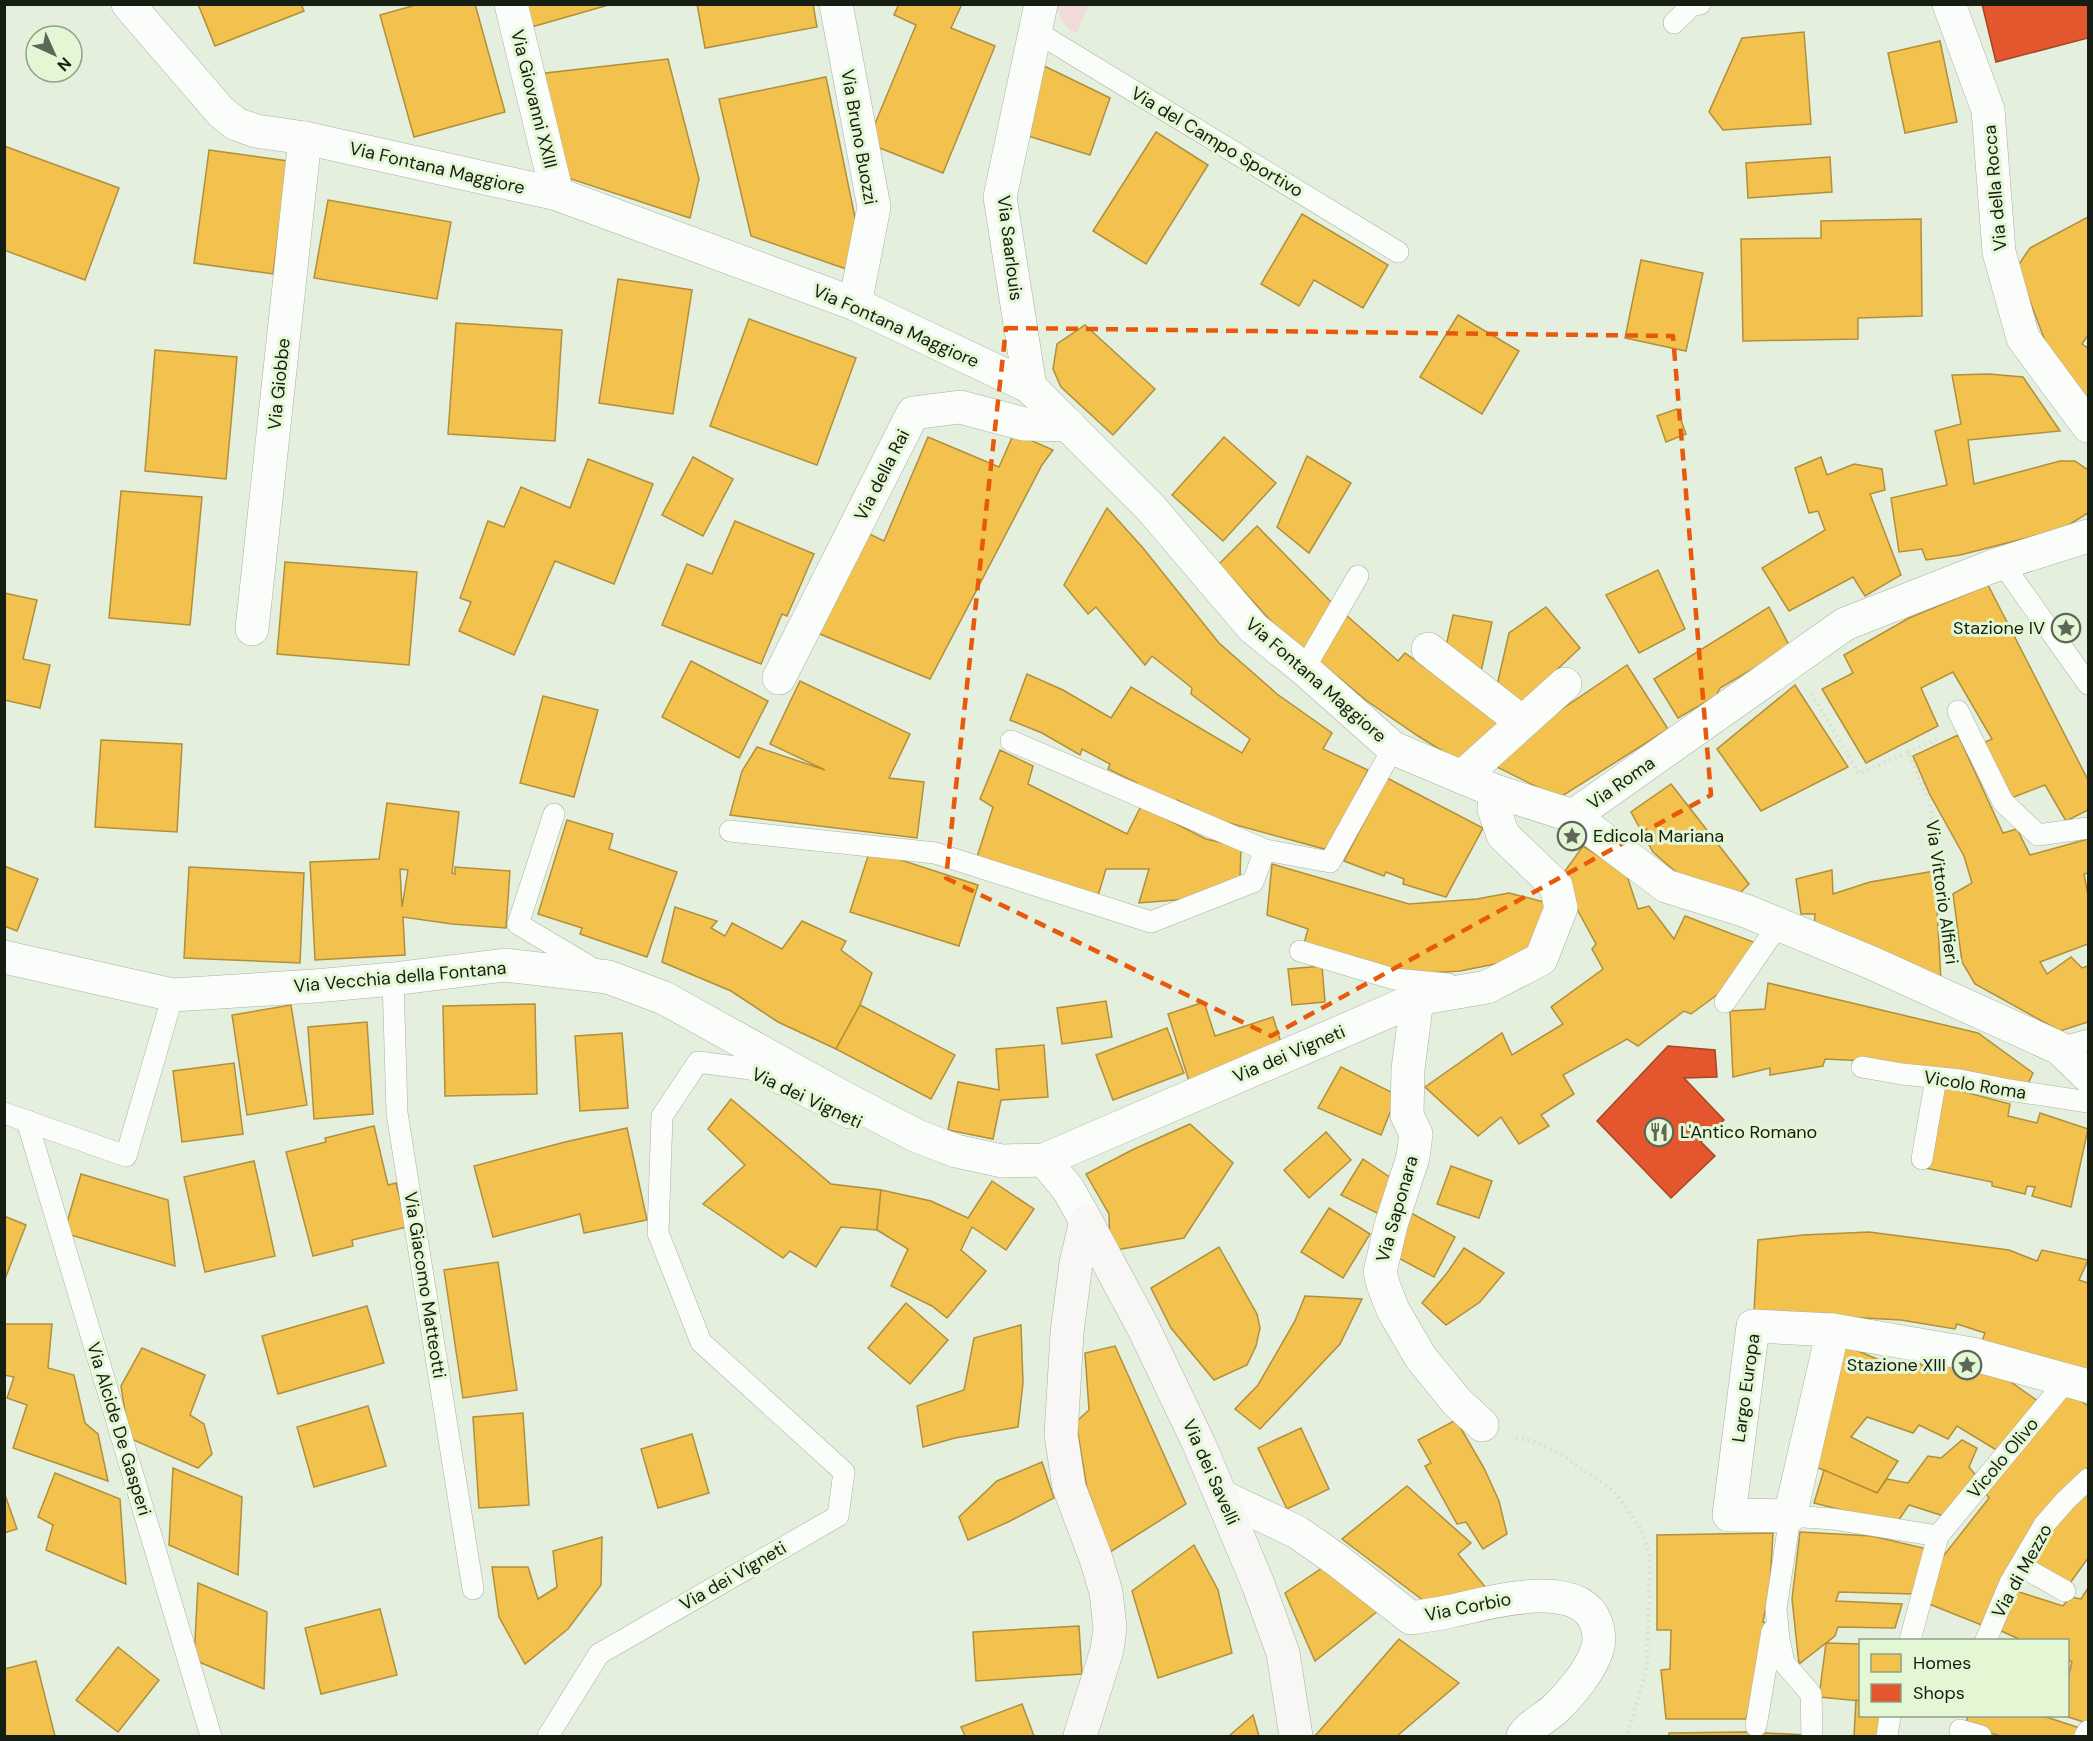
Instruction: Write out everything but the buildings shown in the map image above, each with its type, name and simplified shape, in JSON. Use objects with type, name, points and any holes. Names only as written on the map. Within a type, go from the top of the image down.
[{"type":"street","name":"Via Fontana Maggiore","points":[[128,4],[221,112],[236,124],[256,131],[305,138],[557,195],[855,304],[1030,387],[1150,507],[1253,628],[1304,669],[1393,748],[1495,791],[1573,816]]},
{"type":"street","name":"Via Giovanni XXIII","points":[[511,4],[557,195]]},
{"type":"street","name":"Via Bruno Buozzi","points":[[836,4],[874,207],[855,304]]},
{"type":"street","name":"Via della Rocca","points":[[1949,4],[1988,110],[1999,252],[2023,338],[2088,426]]},
{"type":"street","name":"Via Saarlouis","points":[[1030,387],[1000,197],[1038,18]]},
{"type":"street","name":"Via Giobbe","points":[[252,629],[305,138]]},
{"type":"street","name":"Via della Rai","points":[[779,678],[913,412],[960,407],[1024,424],[1068,425]]},
{"type":"street","name":"Via Roma","points":[[2088,537],[2002,563],[1845,624],[1573,816],[1666,886],[1746,911],[1959,1003],[2074,1044],[2088,1076]]},
{"type":"street","points":[[1428,649],[1522,722]]},
{"type":"street","points":[[1462,777],[1565,684]]},
{"type":"street","name":"Via dei Vigneti","points":[[1044,1160],[1417,999],[1487,987],[1541,959],[1561,908],[1556,886],[1503,835],[1494,809],[1495,791]]},
{"type":"street","name":"Via Vecchia della Fontana","points":[[4,957],[173,995],[393,979],[505,965],[608,977],[664,998],[917,1136],[956,1150],[1002,1161],[1044,1160]]},
{"type":"street","name":"Via Saponara","points":[[1417,999],[1408,1069],[1407,1115],[1416,1134],[1410,1168],[1391,1225],[1380,1272],[1394,1310],[1420,1358],[1457,1402],[1482,1425]]},
{"type":"street","name":"Via dei Savelli","points":[[1044,1160],[1068,1190],[1143,1327],[1223,1497],[1283,1653],[1296,1737]]},
{"type":"street","points":[[1080,1737],[1107,1650],[1110,1628],[1102,1581],[1069,1487],[1061,1435],[1067,1333],[1076,1263],[1086,1221]]},
{"type":"street","name":"Largo Europa","points":[[1790,1516],[1729,1515],[1753,1326],[1833,1330]]},
{"type":"street","points":[[1790,1516],[1833,1330],[1972,1354],[2078,1383]]},
{"type":"street","name":"Via Corbio","points":[[1223,1497],[1297,1532],[1411,1618],[1528,1596],[1564,1598],[1582,1604],[1594,1617],[1599,1631],[1597,1650],[1582,1678],[1554,1710],[1527,1730],[1523,1737]]},
{"type":"lane","points":[[1674,23],[1691,6],[1700,4]]},
{"type":"lane","name":"Via del Campo Sportivo","points":[[1038,18],[1398,252]]},
{"type":"lane","points":[[2002,563],[2088,684]]},
{"type":"lane","points":[[1304,669],[1358,576]]},
{"type":"lane","points":[[1958,711],[2003,802],[2038,834],[2088,828]]},
{"type":"lane","points":[[1011,741],[1265,850],[1330,862],[1393,748]]},
{"type":"lane","points":[[554,814],[518,924],[608,977]]},
{"type":"lane","points":[[730,831],[935,853],[1151,922],[1253,882],[1265,850]]},
{"type":"lane","points":[[1725,1002],[1779,924]]},
{"type":"lane","points":[[1300,951],[1394,979],[1487,987]]},
{"type":"lane","name":"Via Giacomo Matteotti","points":[[393,979],[397,1113],[473,1589]]},
{"type":"lane","points":[[4,1113],[126,1156],[173,995]]},
{"type":"lane","name":"Via dei Vigneti","points":[[548,1737],[599,1654],[838,1516],[844,1472],[701,1342],[658,1233],[662,1116],[698,1062],[751,1069],[941,1162],[1019,1170],[1044,1160]]},
{"type":"lane","name":"Vicolo Roma","points":[[1862,1067],[1959,1080],[2088,1102]]},
{"type":"lane","points":[[1922,1159],[1936,1078]]},
{"type":"lane","name":"Via Alcide De Gasperi","points":[[27,1121],[211,1737]]},
{"type":"lane","name":"Vicolo Olivo","points":[[1911,1639],[1938,1536],[2078,1383]]},
{"type":"lane","name":"Via di Mezzo","points":[[1987,1639],[2010,1583],[2044,1525],[2088,1479]]},
{"type":"lane","points":[[1756,1726],[1790,1516],[1833,1519],[1938,1536]]},
{"type":"lane","points":[[2021,1566],[2065,1590]]},
{"type":"lane","points":[[1776,1609],[1784,1663],[1812,1694],[1812,1737]]},
{"type":"lane","points":[[1887,1737],[1890,1717]]},
{"type":"lane","points":[[1960,1727],[1981,1737]]},
{"type":"lane","points":[[2085,1737],[2088,1731]]},
{"type":"path","name":"Via Vittorio Alfieri","points":[[1794,662],[1859,774],[1908,752],[1929,801],[1944,884],[1952,964],[1959,1003]]},
{"type":"path","points":[[1482,1425],[1506,1435],[1535,1442],[1560,1454],[1614,1491],[1641,1529],[1650,1557],[1647,1666],[1627,1737]]},
{"type":"highlighted area","points":[[1006,328],[1673,336],[1711,795],[1271,1036],[946,878]]},
{"type":"shaded area","points":[[1057,5],[1089,5],[1077,33],[1062,22]]},
{"type":"place","name":"Stazione IV","points":[[2066,628]]},
{"type":"place","name":"Edicola Mariana","points":[[1572,836]]},
{"type":"place","name":"L'Antico Romano","points":[[1659,1132]]},
{"type":"place","name":"Stazione XIII","points":[[1967,1365]]}]
